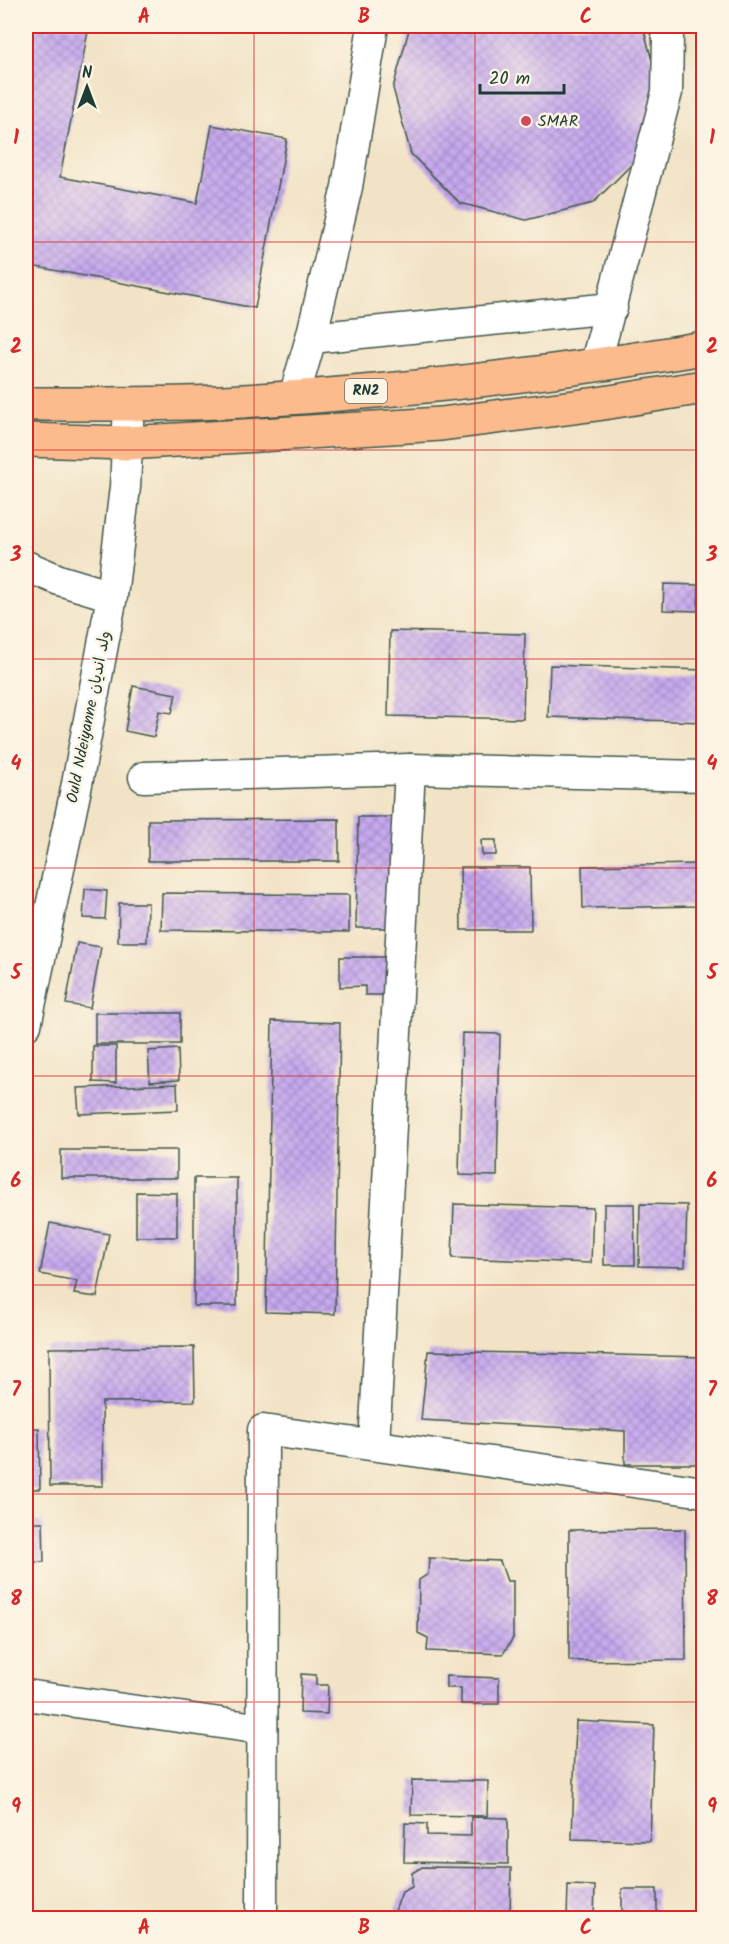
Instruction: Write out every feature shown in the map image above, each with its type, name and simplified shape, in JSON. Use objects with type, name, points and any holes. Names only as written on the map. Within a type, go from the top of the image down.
[{"type":"highway","name":"RN2","points":[[26,404],[243,401],[441,385],[596,366],[704,348]]},
{"type":"highway","name":"RN2","points":[[26,440],[127,443],[441,424],[597,404],[704,387]]},
{"type":"street","points":[[294,397],[311,338],[347,187],[373,26]]},
{"type":"street","points":[[596,366],[667,92],[668,36],[664,26]]},
{"type":"street","points":[[311,338],[612,308]]},
{"type":"street","name":"Ould Ndeiyanne ولد انديان","points":[[26,1025],[112,596],[125,487],[129,404]]},
{"type":"street","points":[[26,566],[58,580],[112,596]]},
{"type":"street","points":[[374,1445],[410,769]]},
{"type":"street","points":[[144,777],[410,769],[704,776]]},
{"type":"street","points":[[262,1918],[263,1430],[704,1492]]},
{"type":"street","points":[[26,1695],[262,1729]]},
{"type":"building","points":[[26,26],[89,26],[60,177],[197,203],[212,125],[287,139],[255,308],[26,265]]},
{"type":"building","name":"SMAR","points":[[410,26],[643,26],[659,88],[642,154],[593,203],[526,220],[460,203],[411,154],[393,88]]},
{"type":"building","points":[[664,584],[699,585],[698,611],[663,610]]},
{"type":"building","points":[[390,631],[525,634],[523,719],[388,716]]},
{"type":"building","points":[[550,665],[704,670],[704,722],[548,717]]},
{"type":"building","points":[[133,686],[176,694],[172,713],[159,711],[154,737],[125,731]]},
{"type":"building","points":[[358,817],[398,817],[397,928],[356,928]]},
{"type":"building","points":[[339,819],[339,861],[148,861],[148,820]]},
{"type":"building","points":[[481,840],[496,840],[496,855],[482,855]]},
{"type":"building","points":[[699,864],[700,906],[583,908],[582,866]]},
{"type":"building","points":[[460,867],[530,867],[531,930],[461,930]]},
{"type":"building","points":[[85,889],[107,891],[105,919],[83,918]]},
{"type":"building","points":[[162,893],[349,895],[349,932],[161,930]]},
{"type":"building","points":[[119,903],[148,903],[147,942],[118,942]]},
{"type":"building","points":[[77,943],[101,947],[90,1008],[66,1004]]},
{"type":"building","points":[[340,957],[392,957],[392,995],[365,995],[365,986],[340,987]]},
{"type":"building","points":[[95,1013],[180,1013],[180,1044],[95,1044]]},
{"type":"building","points":[[272,1021],[340,1023],[335,1314],[266,1312]]},
{"type":"building","points":[[462,1033],[500,1034],[497,1176],[459,1175]]},
{"type":"building","points":[[93,1046],[116,1046],[116,1083],[93,1082]]},
{"type":"building","points":[[178,1049],[179,1080],[150,1082],[148,1051]]},
{"type":"building","points":[[177,1084],[178,1110],[79,1114],[77,1088]]},
{"type":"building","points":[[61,1150],[177,1150],[177,1178],[61,1178]]},
{"type":"building","points":[[194,1178],[237,1178],[237,1306],[194,1306]]},
{"type":"building","points":[[136,1192],[177,1193],[177,1237],[136,1237]]},
{"type":"building","points":[[454,1204],[593,1208],[591,1263],[452,1258]]},
{"type":"building","points":[[604,1204],[634,1204],[635,1265],[604,1265]]},
{"type":"building","points":[[640,1204],[687,1205],[685,1267],[639,1266]]},
{"type":"building","points":[[50,1223],[109,1234],[97,1297],[74,1294],[77,1281],[40,1274]]},
{"type":"building","points":[[194,1347],[195,1401],[102,1402],[103,1486],[50,1486],[49,1348]]},
{"type":"building","points":[[428,1351],[704,1357],[704,1464],[625,1464],[625,1431],[421,1420]]},
{"type":"building","points":[[26,1428],[39,1428],[40,1489],[26,1489]]},
{"type":"building","points":[[26,1522],[43,1522],[44,1562],[26,1563]]},
{"type":"building","points":[[685,1529],[686,1660],[569,1661],[569,1530]]},
{"type":"building","points":[[429,1558],[500,1561],[507,1581],[513,1581],[513,1638],[503,1654],[427,1651],[428,1638],[418,1633],[419,1580],[428,1574]]},
{"type":"building","points":[[301,1674],[316,1675],[316,1685],[328,1685],[327,1714],[300,1713]]},
{"type":"building","points":[[446,1676],[499,1678],[499,1704],[461,1704],[461,1688],[446,1688]]},
{"type":"building","points":[[576,1721],[654,1725],[650,1841],[572,1839]]},
{"type":"building","points":[[412,1780],[488,1781],[487,1816],[411,1815]]},
{"type":"building","points":[[471,1817],[508,1818],[508,1864],[404,1862],[405,1823],[427,1824],[427,1835],[471,1836]]},
{"type":"building","points":[[422,1867],[511,1868],[510,1918],[412,1918],[412,1916],[395,1911],[402,1892],[412,1887],[412,1873]]},
{"type":"building","points":[[568,1885],[595,1886],[594,1918],[567,1918]]},
{"type":"building","points":[[622,1889],[657,1889],[657,1918],[622,1918]]},
{"type":"place","name":"SMAR","points":[[526,121]]}]
